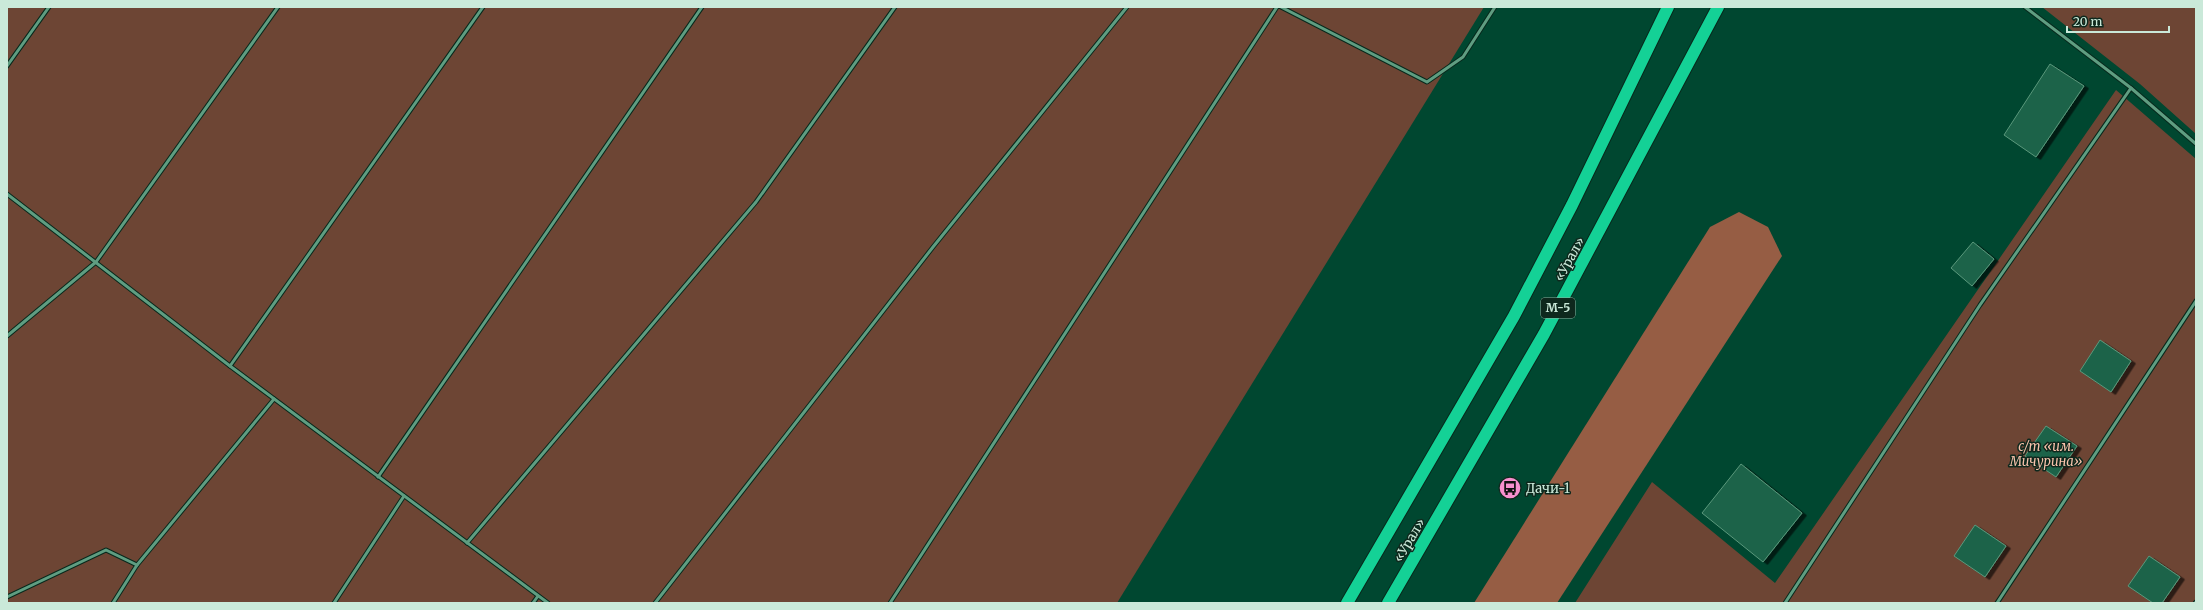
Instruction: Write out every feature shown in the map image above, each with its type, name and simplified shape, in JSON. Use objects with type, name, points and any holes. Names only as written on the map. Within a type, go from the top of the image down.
[{"type":"highway","name":"«Урал»","points":[[1347,603],[1514,316],[1572,205],[1668,7]]},
{"type":"highway","name":"«Урал»","points":[[1388,603],[1544,334],[1718,7]]},
{"type":"lane","points":[[7,66],[49,7]]},
{"type":"lane","points":[[7,336],[96,262],[278,7]]},
{"type":"lane","points":[[230,366],[483,7]]},
{"type":"lane","points":[[378,477],[702,7]]},
{"type":"lane","points":[[467,543],[756,202],[895,7]]},
{"type":"lane","points":[[655,603],[933,247],[1127,7]]},
{"type":"lane","points":[[890,603],[1277,7]]},
{"type":"lane","points":[[1280,7],[1427,82],[1463,57],[1495,7]]},
{"type":"lane","points":[[2025,7],[2131,88],[2196,144]]},
{"type":"lane","points":[[1784,603],[1980,305],[2131,88]]},
{"type":"lane","points":[[7,194],[230,366],[548,603]]},
{"type":"lane","points":[[1997,603],[2196,301]]},
{"type":"lane","points":[[113,603],[137,565],[274,398]]},
{"type":"lane","points":[[334,603],[404,496]]},
{"type":"lane","points":[[7,597],[106,550],[137,565]]},
{"type":"lane","points":[[533,603],[538,596]]},
{"type":"green space","points":[[7,7],[1484,7],[1117,603],[7,603]]},
{"type":"green space","points":[[2042,7],[2196,7],[2196,134],[2140,84]]},
{"type":"green space","name":"с/т «им. Мичурина»","points":[[2116,90],[2196,159],[2196,603],[1575,603],[1652,482],[1775,583]]},
{"type":"shaded area","points":[[1739,212],[1768,227],[1782,256],[1557,603],[1474,603],[1710,227]]},
{"type":"building","points":[[2050,64],[2084,86],[2036,157],[2004,135]]},
{"type":"building","points":[[1973,242],[1994,259],[1972,286],[1951,268]]},
{"type":"building","points":[[2100,340],[2131,361],[2111,392],[2080,371]]},
{"type":"building","points":[[2046,426],[2077,446],[2056,477],[2025,456]]},
{"type":"building","points":[[1741,464],[1802,513],[1763,562],[1702,513]]},
{"type":"building","points":[[1975,525],[2006,546],[1985,577],[1954,556]]},
{"type":"building","points":[[2149,556],[2180,577],[2162,603],[2153,603],[2128,586]]},
{"type":"place","name":"Дачи-1","points":[[1510,488]]}]
